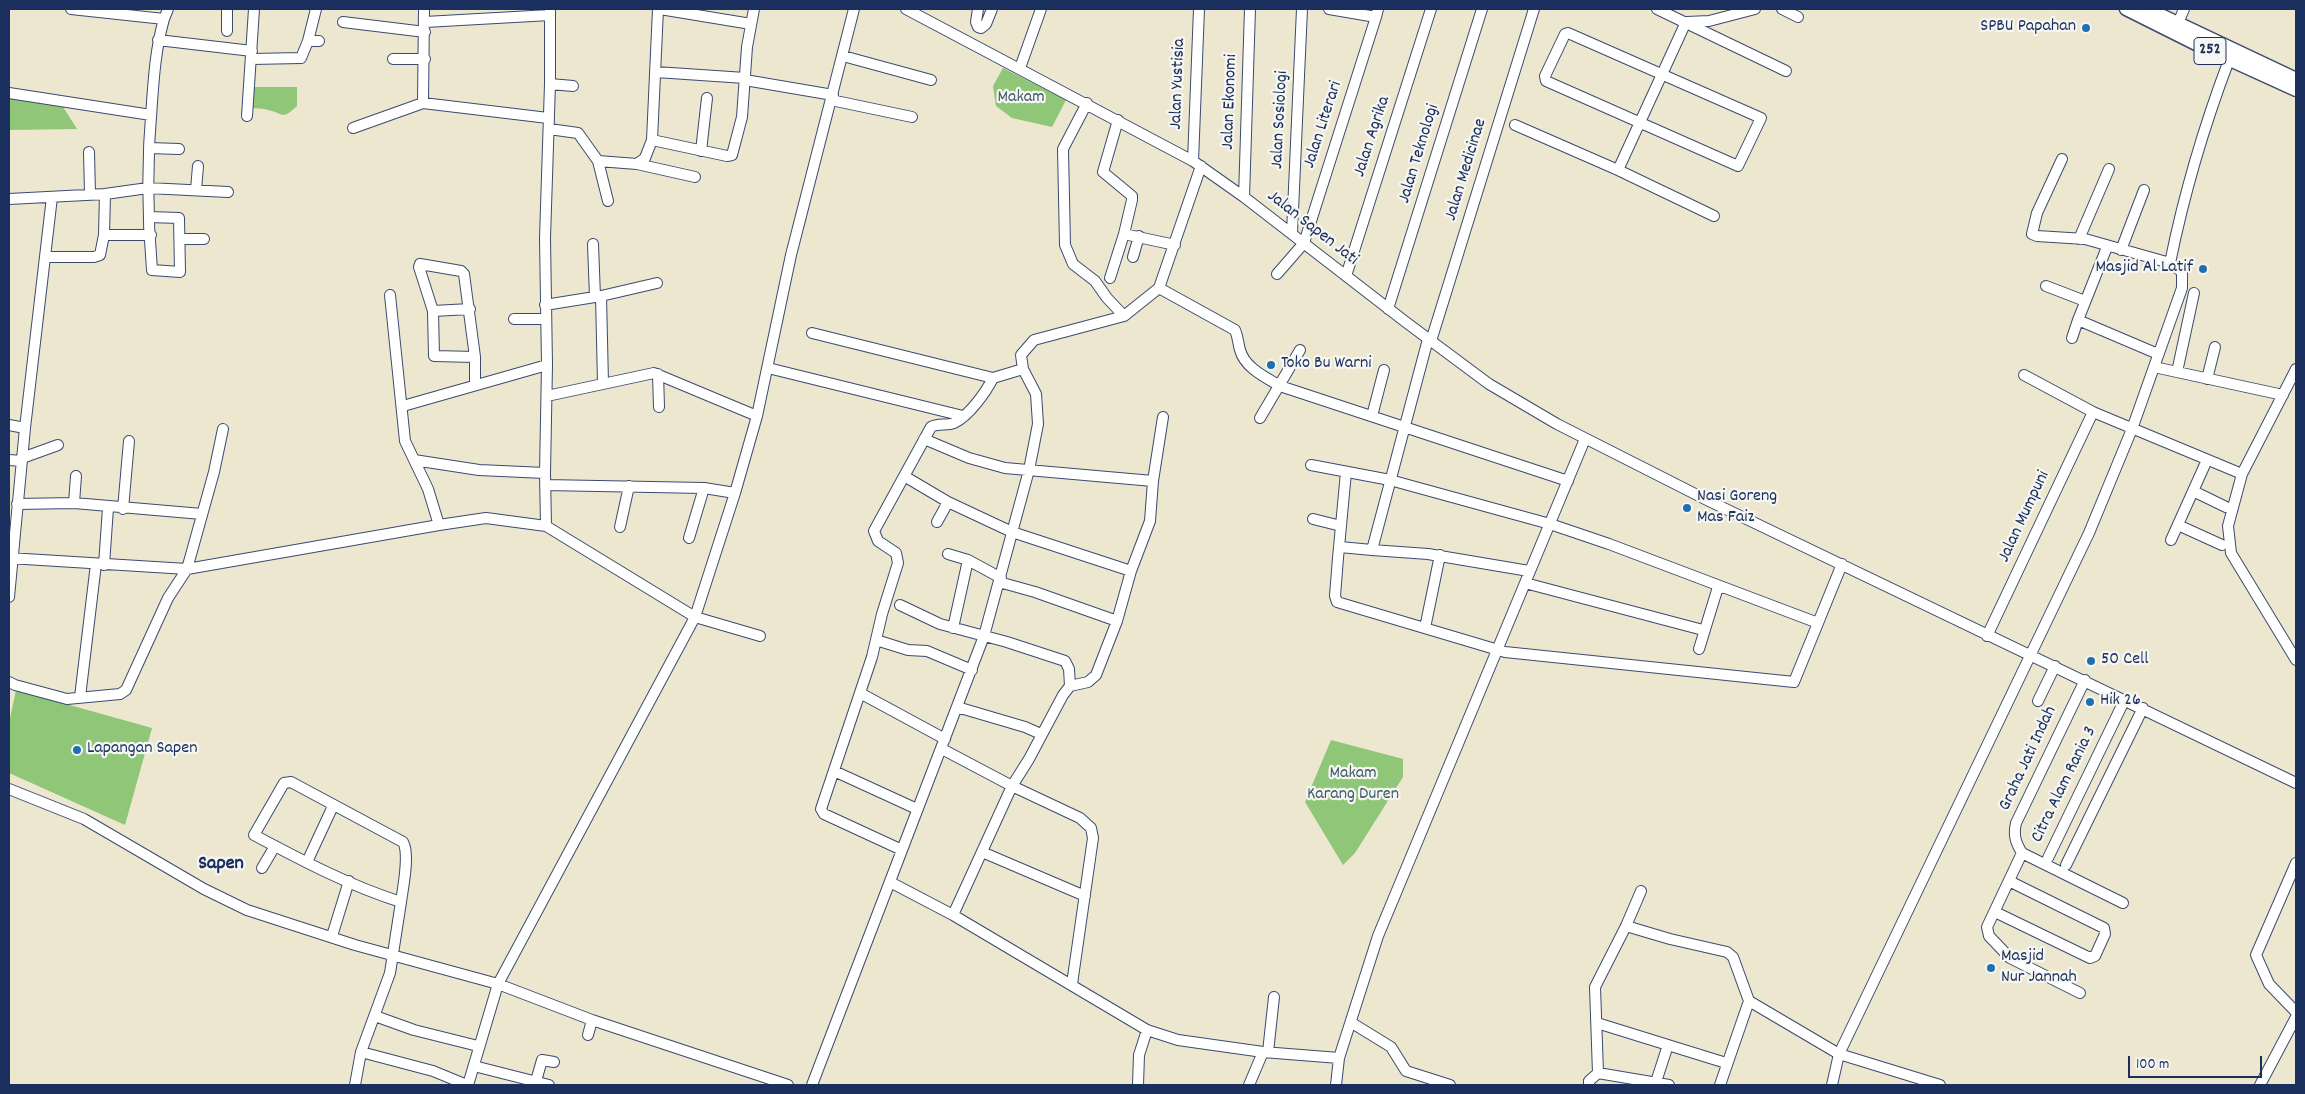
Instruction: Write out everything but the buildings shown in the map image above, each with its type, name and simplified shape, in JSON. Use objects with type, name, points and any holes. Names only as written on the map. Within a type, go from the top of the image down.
[{"type":"main road","name":"252","points":[[2126,9],[2296,79]]},
{"type":"main road","name":"252","points":[[2153,10],[2176,29],[2229,60],[2296,90]]},
{"type":"street","points":[[72,9],[164,19]]},
{"type":"street","points":[[149,217],[178,217],[181,272],[153,271],[149,217],[148,188],[151,115],[158,40],[168,9]]},
{"type":"street","points":[[227,9],[227,31]]},
{"type":"street","points":[[247,116],[254,9]]},
{"type":"street","points":[[158,40],[252,55],[301,58],[314,41],[316,9]]},
{"type":"street","points":[[423,103],[425,59],[424,9]]},
{"type":"street","points":[[637,164],[645,158],[652,140],[659,9],[751,24]]},
{"type":"street","points":[[652,140],[701,151],[732,155],[742,117],[747,47],[754,9]]},
{"type":"street","points":[[361,1052],[433,1071],[468,1085],[478,1046],[498,984],[695,617],[757,416],[781,302],[854,9]]},
{"type":"street","name":"Jalan Sapen Jati","points":[[906,9],[1118,120],[1197,164],[1292,233],[1388,309],[1489,384],[1585,439],[1986,636],[2085,680],[2296,783]]},
{"type":"street","points":[[927,20],[930,9]]},
{"type":"street","points":[[978,9],[976,22],[978,27],[981,28],[986,24],[992,9]]},
{"type":"street","points":[[1020,68],[1041,9]]},
{"type":"street","name":"Jalan Yustisia","points":[[1159,288],[1175,245],[1197,164],[1198,9]]},
{"type":"street","name":"Jalan Ekonomi","points":[[1244,197],[1250,9]]},
{"type":"street","name":"Jalan Sosiologi","points":[[1292,233],[1302,9]]},
{"type":"street","points":[[1329,9],[1377,13]]},
{"type":"street","name":"Jalan Agrika","points":[[1346,276],[1431,9]]},
{"type":"street","name":"Jalan Teknologi","points":[[1388,309],[1482,9]]},
{"type":"street","name":"Jalan Medicinae","points":[[1372,550],[1430,340],[1534,9]]},
{"type":"street","points":[[1656,9],[1786,71]]},
{"type":"street","points":[[1686,22],[1709,21],[1755,9]]},
{"type":"street","points":[[1782,9],[1798,17]]},
{"type":"street","points":[[2176,29],[2183,9]]},
{"type":"street","points":[[343,22],[425,27],[550,12],[550,84],[545,243],[547,365],[546,526]]},
{"type":"street","name":"Jalan Literari","points":[[1304,243],[1377,13]]},
{"type":"street","points":[[1618,170],[1686,22]]},
{"type":"street","points":[[1568,33],[1661,74],[1762,118],[1738,166],[1548,82],[1545,76],[1565,34],[1568,33]]},
{"type":"street","points":[[843,56],[931,80]]},
{"type":"street","points":[[393,59],[425,59]]},
{"type":"street","points":[[2170,263],[2188,186],[2211,108],[2229,60]]},
{"type":"street","points":[[656,72],[745,79],[912,117]]},
{"type":"street","points":[[550,84],[573,86]]},
{"type":"street","points":[[9,93],[151,115]]},
{"type":"street","points":[[701,151],[707,98]]},
{"type":"street","points":[[353,128],[423,103],[548,118]]},
{"type":"street","points":[[1086,104],[1063,149],[1065,245],[1073,264],[1095,281],[1107,298],[1124,316]]},
{"type":"street","points":[[1110,278],[1124,234],[1132,197],[1107,178],[1102,169],[1118,120]]},
{"type":"street","points":[[1515,125],[1618,170],[1714,216]]},
{"type":"street","points":[[548,129],[577,133],[598,161],[608,201]]},
{"type":"street","points":[[149,148],[179,149]]},
{"type":"street","points":[[89,152],[90,194]]},
{"type":"street","points":[[1832,1085],[1839,1054],[1883,959],[2089,533],[2132,429],[2182,288],[2182,272],[2170,263],[2079,239],[2037,236],[2031,232],[2062,159]]},
{"type":"street","points":[[598,161],[637,164],[695,177]]},
{"type":"street","points":[[196,190],[198,166]]},
{"type":"street","points":[[2079,239],[2109,169]]},
{"type":"street","points":[[9,199],[105,194],[148,188],[228,192]]},
{"type":"street","points":[[2121,250],[2144,190]]},
{"type":"street","points":[[46,257],[97,256],[102,250],[104,235],[105,194]]},
{"type":"street","points":[[9,597],[10,558],[52,197]]},
{"type":"street","points":[[1124,234],[1175,245]]},
{"type":"street","points":[[104,235],[151,235]]},
{"type":"street","points":[[1133,257],[1139,236]]},
{"type":"street","points":[[180,239],[204,239]]},
{"type":"street","points":[[1277,274],[1304,243]]},
{"type":"street","points":[[593,244],[603,383]]},
{"type":"street","points":[[2072,338],[2107,247]]},
{"type":"street","points":[[475,357],[434,356],[434,310],[419,267],[421,264],[462,271],[470,309],[475,357],[475,385]]},
{"type":"street","points":[[545,305],[657,283]]},
{"type":"street","points":[[2046,286],[2085,301]]},
{"type":"street","points":[[812,1085],[984,636],[1029,470],[1038,424],[1038,401],[1034,386],[1023,369],[1021,355],[1028,344],[1058,332],[1124,316],[1159,288],[1235,330],[1240,352],[1246,362],[1253,369],[1280,386],[1568,481]]},
{"type":"street","points":[[2182,288],[2205,296]]},
{"type":"street","points":[[2177,372],[2194,293]]},
{"type":"street","points":[[390,295],[403,406],[405,441],[428,489],[439,524]]},
{"type":"street","points":[[434,310],[470,309]]},
{"type":"street","points":[[514,319],[546,319]]},
{"type":"street","points":[[2078,320],[2158,354]]},
{"type":"street","points":[[812,332],[993,378],[1023,369]]},
{"type":"street","points":[[2207,379],[2215,347]]},
{"type":"street","points":[[1260,418],[1300,350]]},
{"type":"street","points":[[403,406],[547,365]]},
{"type":"street","points":[[2154,367],[2283,396]]},
{"type":"street","points":[[768,368],[963,416]]},
{"type":"street","points":[[2296,369],[2242,474],[2228,526],[2230,552],[2296,660]]},
{"type":"street","points":[[1372,416],[1384,370]]},
{"type":"street","points":[[658,374],[658,408]]},
{"type":"street","points":[[547,396],[603,383],[658,374],[757,416]]},
{"type":"street","points":[[2024,375],[2093,412],[2242,474]]},
{"type":"street","points":[[902,850],[821,812],[860,693],[898,560],[893,550],[878,541],[874,531],[933,425],[952,424],[963,416],[988,389],[993,378]]},
{"type":"street","name":"Jalan Mumpuni","points":[[1986,636],[2093,412]]},
{"type":"street","points":[[1070,686],[1088,682],[1096,675],[1117,622],[1131,571],[1147,532],[1163,417]]},
{"type":"street","points":[[9,425],[25,428]]},
{"type":"street","points":[[9,682],[67,699],[120,694],[126,690],[168,598],[187,569],[214,472],[223,429]]},
{"type":"street","points":[[924,439],[986,463],[1029,470],[1153,481]]},
{"type":"street","points":[[1336,1085],[1339,1058],[1352,1023],[1361,985],[1378,936],[1585,439]]},
{"type":"street","points":[[123,508],[129,441]]},
{"type":"street","points":[[9,460],[22,460],[58,445]]},
{"type":"street","points":[[414,460],[479,470],[545,474]]},
{"type":"street","points":[[2171,540],[2207,460]]},
{"type":"street","points":[[1311,465],[1390,480],[1550,524],[1609,544],[1718,587],[1818,623]]},
{"type":"street","points":[[1346,472],[1335,596],[1337,602],[1497,650],[1572,660],[1794,682],[1842,564]]},
{"type":"street","points":[[74,503],[76,476]]},
{"type":"street","points":[[904,476],[948,502],[1012,532],[1131,571]]},
{"type":"street","points":[[545,485],[704,488],[735,492]]},
{"type":"street","points":[[620,527],[629,486]]},
{"type":"street","points":[[689,538],[704,488]]},
{"type":"street","points":[[2192,491],[2226,507]]},
{"type":"street","points":[[937,522],[948,502]]},
{"type":"street","points":[[17,504],[74,503],[108,508],[202,514]]},
{"type":"street","points":[[80,697],[108,508]]},
{"type":"street","points":[[10,558],[187,569],[439,524],[486,518],[509,520],[546,526],[695,617],[760,636]]},
{"type":"street","points":[[1312,519],[1342,526]]},
{"type":"street","points":[[2178,525],[2222,545]]},
{"type":"street","points":[[1340,547],[1440,556],[1529,570]]},
{"type":"street","points":[[948,554],[968,560],[1000,580],[1117,622]]},
{"type":"street","points":[[1425,628],[1440,556]]},
{"type":"street","points":[[953,628],[968,560]]},
{"type":"street","points":[[1525,583],[1703,630]]},
{"type":"street","points":[[1699,649],[1703,630],[1715,610],[1718,587]]},
{"type":"street","points":[[900,605],[953,628],[1065,662],[1069,668],[1070,686],[1012,786],[953,915]]},
{"type":"street","points":[[876,640],[908,650],[927,651],[972,670]]},
{"type":"street","points":[[2038,700],[2055,666]]},
{"type":"street","name":"Graha Jati Indah","points":[[2022,853],[2016,843],[2014,832],[2016,823],[2085,680]]},
{"type":"street","points":[[860,693],[1012,786],[1080,818],[1091,828],[1093,838],[1072,984]]},
{"type":"street","name":"Citra Alam Rania 3","points":[[2048,858],[2125,699]]},
{"type":"street","points":[[957,707],[1025,727],[1041,734]]},
{"type":"street","name":"Citra Alam Rania 3","points":[[2066,865],[2143,708]]},
{"type":"street","points":[[834,771],[918,808]]},
{"type":"street","points":[[355,1085],[361,1052],[394,960],[392,955],[401,902],[405,865],[404,844],[290,782],[285,782],[254,835],[307,862],[401,902]]},
{"type":"street","points":[[9,790],[84,819],[247,910],[392,955],[498,984],[592,1020],[773,1083],[788,1085]]},
{"type":"street","points":[[307,862],[333,806]]},
{"type":"street","points":[[262,868],[275,846]]},
{"type":"street","points":[[982,852],[1085,896]]},
{"type":"street","points":[[2080,993],[2010,958],[1988,934],[1987,927],[2022,853],[2123,903]]},
{"type":"street","points":[[2296,863],[2256,955],[2269,984],[2296,1012]]},
{"type":"street","points":[[332,936],[350,881]]},
{"type":"street","points":[[1994,912],[2090,958],[2095,956],[2106,932],[2104,928],[2009,881]]},
{"type":"street","points":[[890,882],[953,915],[1147,1030],[1178,1040],[1266,1052],[1339,1058]]},
{"type":"street","points":[[1589,1085],[1589,1081],[1598,1073],[1597,1023],[1594,996],[1597,980],[1626,926],[1641,891]]},
{"type":"street","points":[[1626,926],[1670,939],[1727,952],[1733,958],[1749,1001],[1839,1054],[1940,1085]]},
{"type":"street","points":[[1249,1085],[1266,1052],[1274,997]]},
{"type":"street","points":[[1720,1085],[1726,1062],[1749,1001]]},
{"type":"street","points":[[374,1016],[414,1030],[478,1046]]},
{"type":"street","points":[[2260,1085],[2296,1017]]},
{"type":"street","points":[[588,1035],[592,1020]]},
{"type":"street","points":[[1352,1023],[1391,1047],[1406,1070],[1450,1085]]},
{"type":"street","points":[[1597,1023],[1726,1062]]},
{"type":"street","points":[[1138,1085],[1139,1055],[1147,1030]]},
{"type":"street","points":[[1656,1084],[1668,1045]]},
{"type":"street","points":[[536,1081],[542,1060],[554,1062]]},
{"type":"street","points":[[474,1066],[549,1085]]},
{"type":"street","points":[[1598,1073],[1668,1085]]},
{"type":"green space","name":"Makam","points":[[1003,68],[1066,100],[1052,127],[1012,118],[996,106],[993,86]]},
{"type":"green space","points":[[252,87],[297,87],[297,106],[285,115],[266,109],[251,108]]},
{"type":"green space","points":[[9,93],[60,102],[77,129],[9,130]]},
{"type":"green space","name":"Lapangan Sapen","points":[[16,690],[152,728],[125,825],[9,773],[9,723]]},
{"type":"green space","name":"Makam Karang Duren","points":[[1331,740],[1403,759],[1403,777],[1355,853],[1343,865],[1305,802]]},
{"type":"place","name":"SPBU Papahan","points":[[2086,28]]},
{"type":"place","name":"Masjid Al Latif","points":[[2203,269]]},
{"type":"place","name":"Toko Bu Warni","points":[[1271,365]]},
{"type":"place","name":"Nasi Goreng Mas Faiz","points":[[1687,508]]},
{"type":"place","name":"50 Cell","points":[[2091,661]]},
{"type":"place","name":"Hik 26","points":[[2090,702]]},
{"type":"place","name":"Lapangan Sapen","points":[[77,750]]},
{"type":"place","name":"Masjid Nur Jannah","points":[[1991,968]]},
{"type":"district","name":"Sapen","points":[[221,865]]}]
